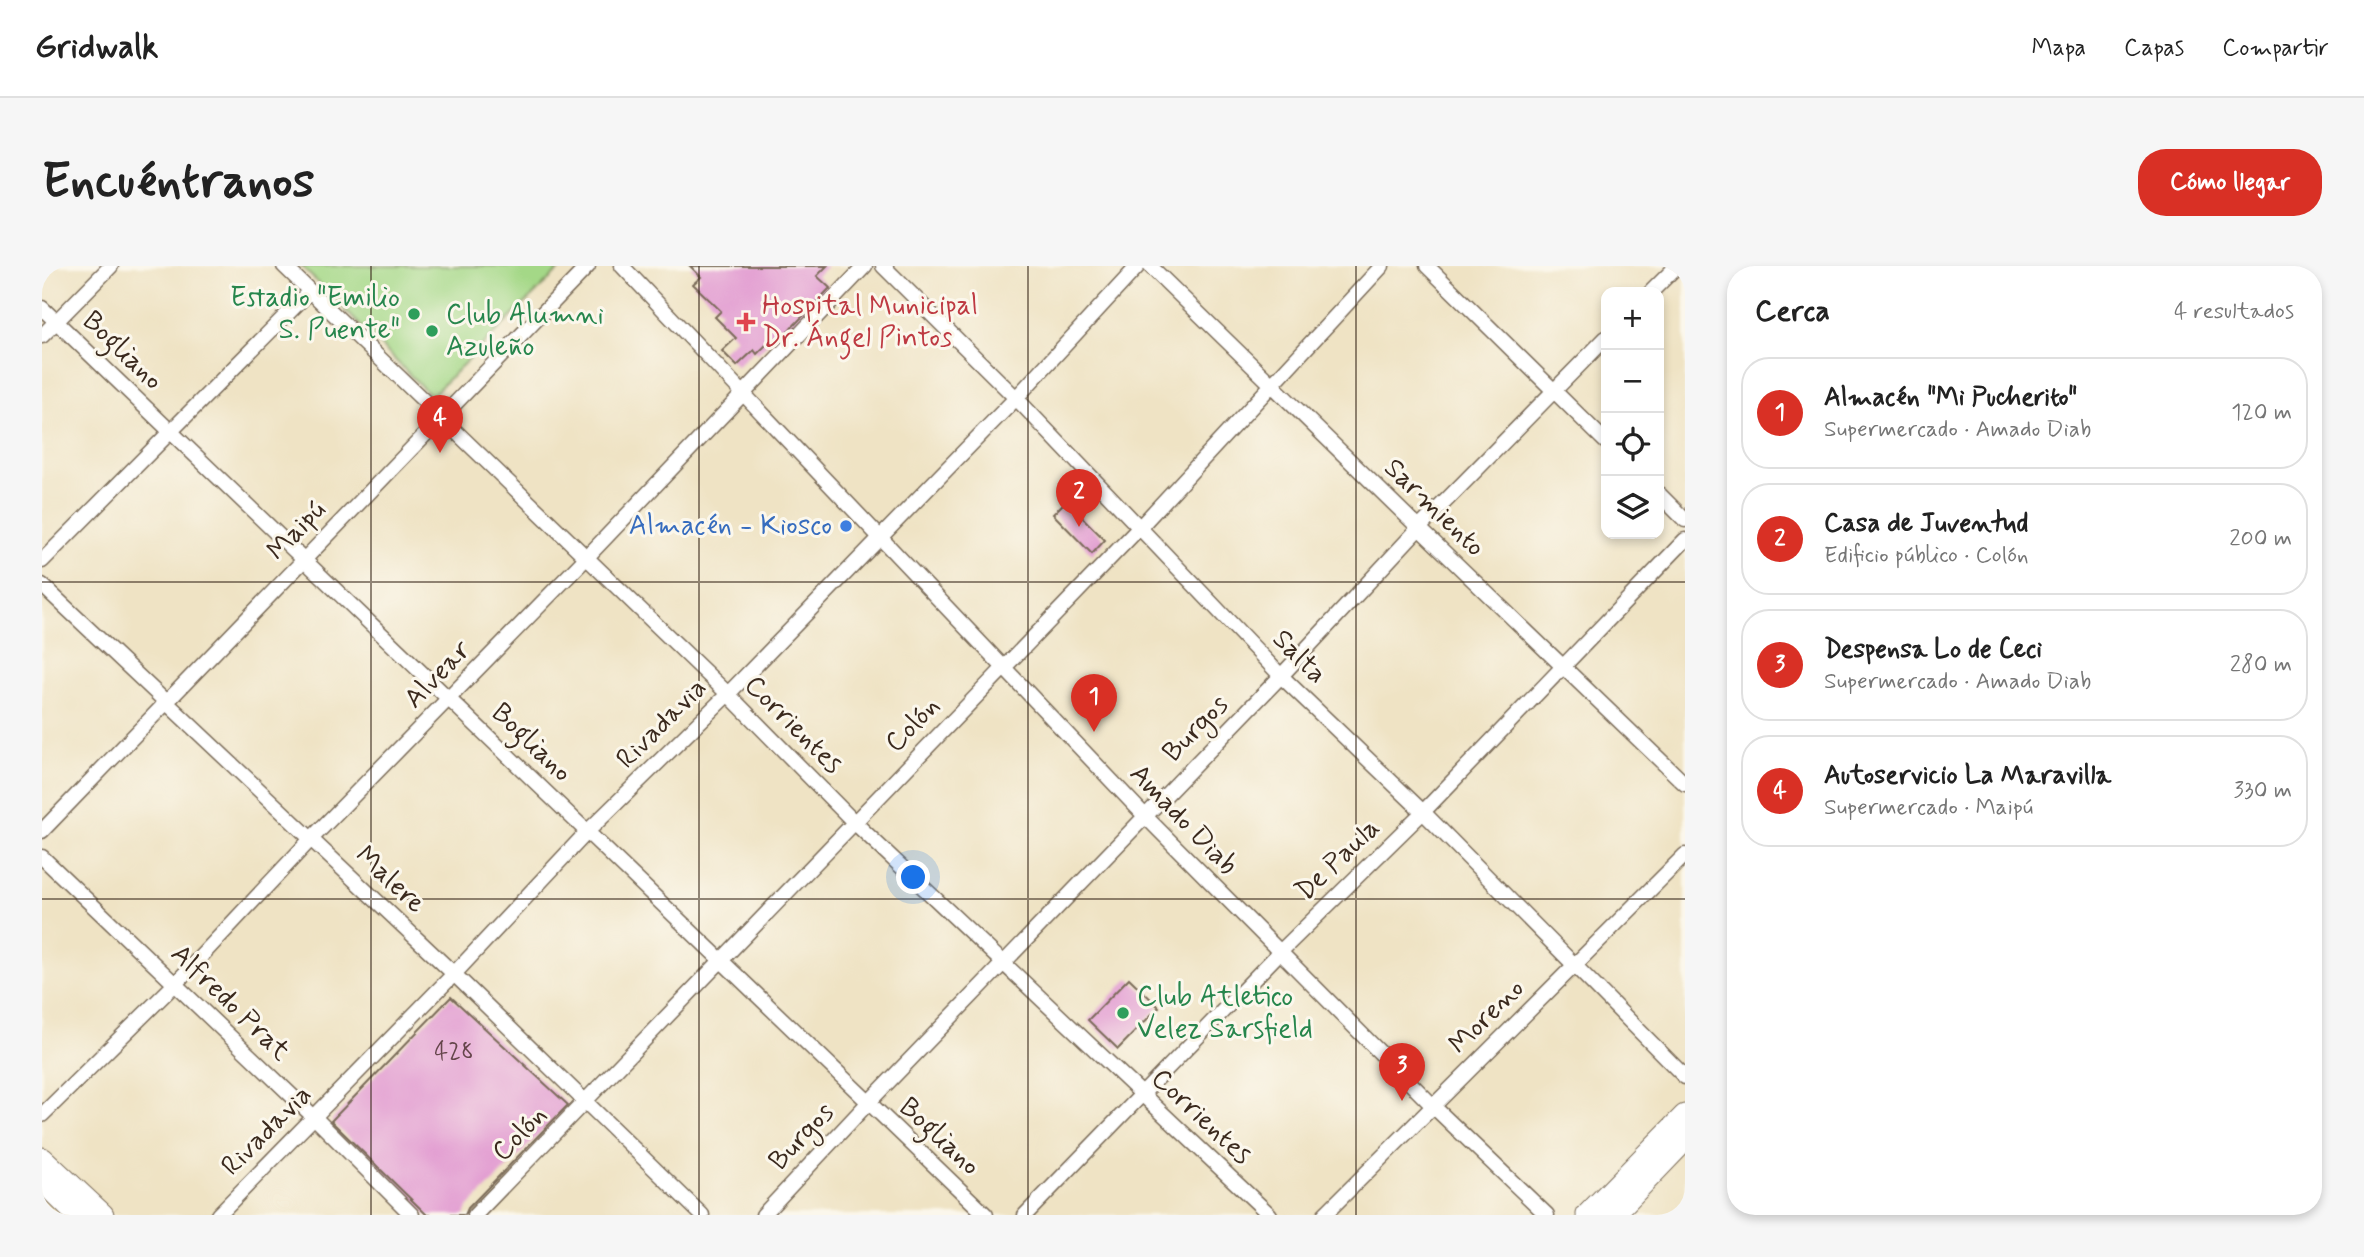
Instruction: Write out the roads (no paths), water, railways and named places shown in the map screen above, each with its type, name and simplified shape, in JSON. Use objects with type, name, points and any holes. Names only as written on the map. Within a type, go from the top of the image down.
[{"type":"main road","points":[[1588,1215],[1685,1116]]},
{"type":"main road","points":[[1612,1215],[1685,1139]]},
{"type":"main road","points":[[42,1159],[102,1215]]},
{"type":"main road","points":[[42,1180],[78,1215]]},
{"type":"street","points":[[42,336],[111,266]]},
{"type":"street","name":"Corrientes","points":[[284,266],[728,694],[854,822],[1270,1215]]},
{"type":"street","name":"Maipú","points":[[42,831],[588,266]]},
{"type":"street","name":"Amado Diab","points":[[622,266],[1146,817],[1433,1106],[1547,1215]]},
{"type":"street","name":"Alvear","points":[[42,1115],[175,984],[311,839],[587,557],[865,266]]},
{"type":"street","name":"Salta","points":[[883,266],[1016,398],[1281,676],[1423,812],[1685,1077]]},
{"type":"street","name":"Rivadavia","points":[[218,1215],[454,974],[588,831],[728,694],[1016,398],[1138,266]]},
{"type":"street","name":"Sarmiento","points":[[1150,266],[1685,784]]},
{"type":"street","name":"Colón","points":[[475,1215],[1140,527],[1382,266]]},
{"type":"street","points":[[1427,266],[1601,437]]},
{"type":"street","points":[[1656,287],[1677,266]]},
{"type":"street","points":[[42,561],[310,291]]},
{"type":"street","name":"Bogliano","points":[[42,308],[986,1215]]},
{"type":"street","name":"Burgos","points":[[763,1215],[1281,676],[1419,528],[1601,343]]},
{"type":"street","points":[[1664,499],[1685,520]]},
{"type":"street","name":"De Paula","points":[[1025,1215],[1279,953],[1423,812],[1685,540]]},
{"type":"street","name":"Malere","points":[[42,585],[454,974],[702,1215]]},
{"type":"street","name":"Moreno","points":[[1324,1215],[1685,855]]},
{"type":"street","name":"Alfredo Prat","points":[[42,857],[315,1118],[412,1215]]},
{"type":"place","name":"Estadio \"Emilio S. Puente\"","points":[[414,314]]},
{"type":"place","name":"Hospital Municipal Dr. Ángel Pintos","points":[[746,322]]},
{"type":"place","name":"Club Alumni Azuleño","points":[[432,331]]},
{"type":"place","name":"Autoservicio La Maravilla","points":[[440,453]]},
{"type":"place","name":"Almacén - Kiosco","points":[[846,526]]},
{"type":"place","name":"Casa de Juventud","points":[[1079,527]]},
{"type":"place","name":"Almacén \"Mi Pucherito\"","points":[[1094,732]]},
{"type":"place","name":"Club Atletico Velez Sarsfield","points":[[1123,1013]]},
{"type":"place","name":"Despensa Lo de Ceci","points":[[1402,1101]]}]
